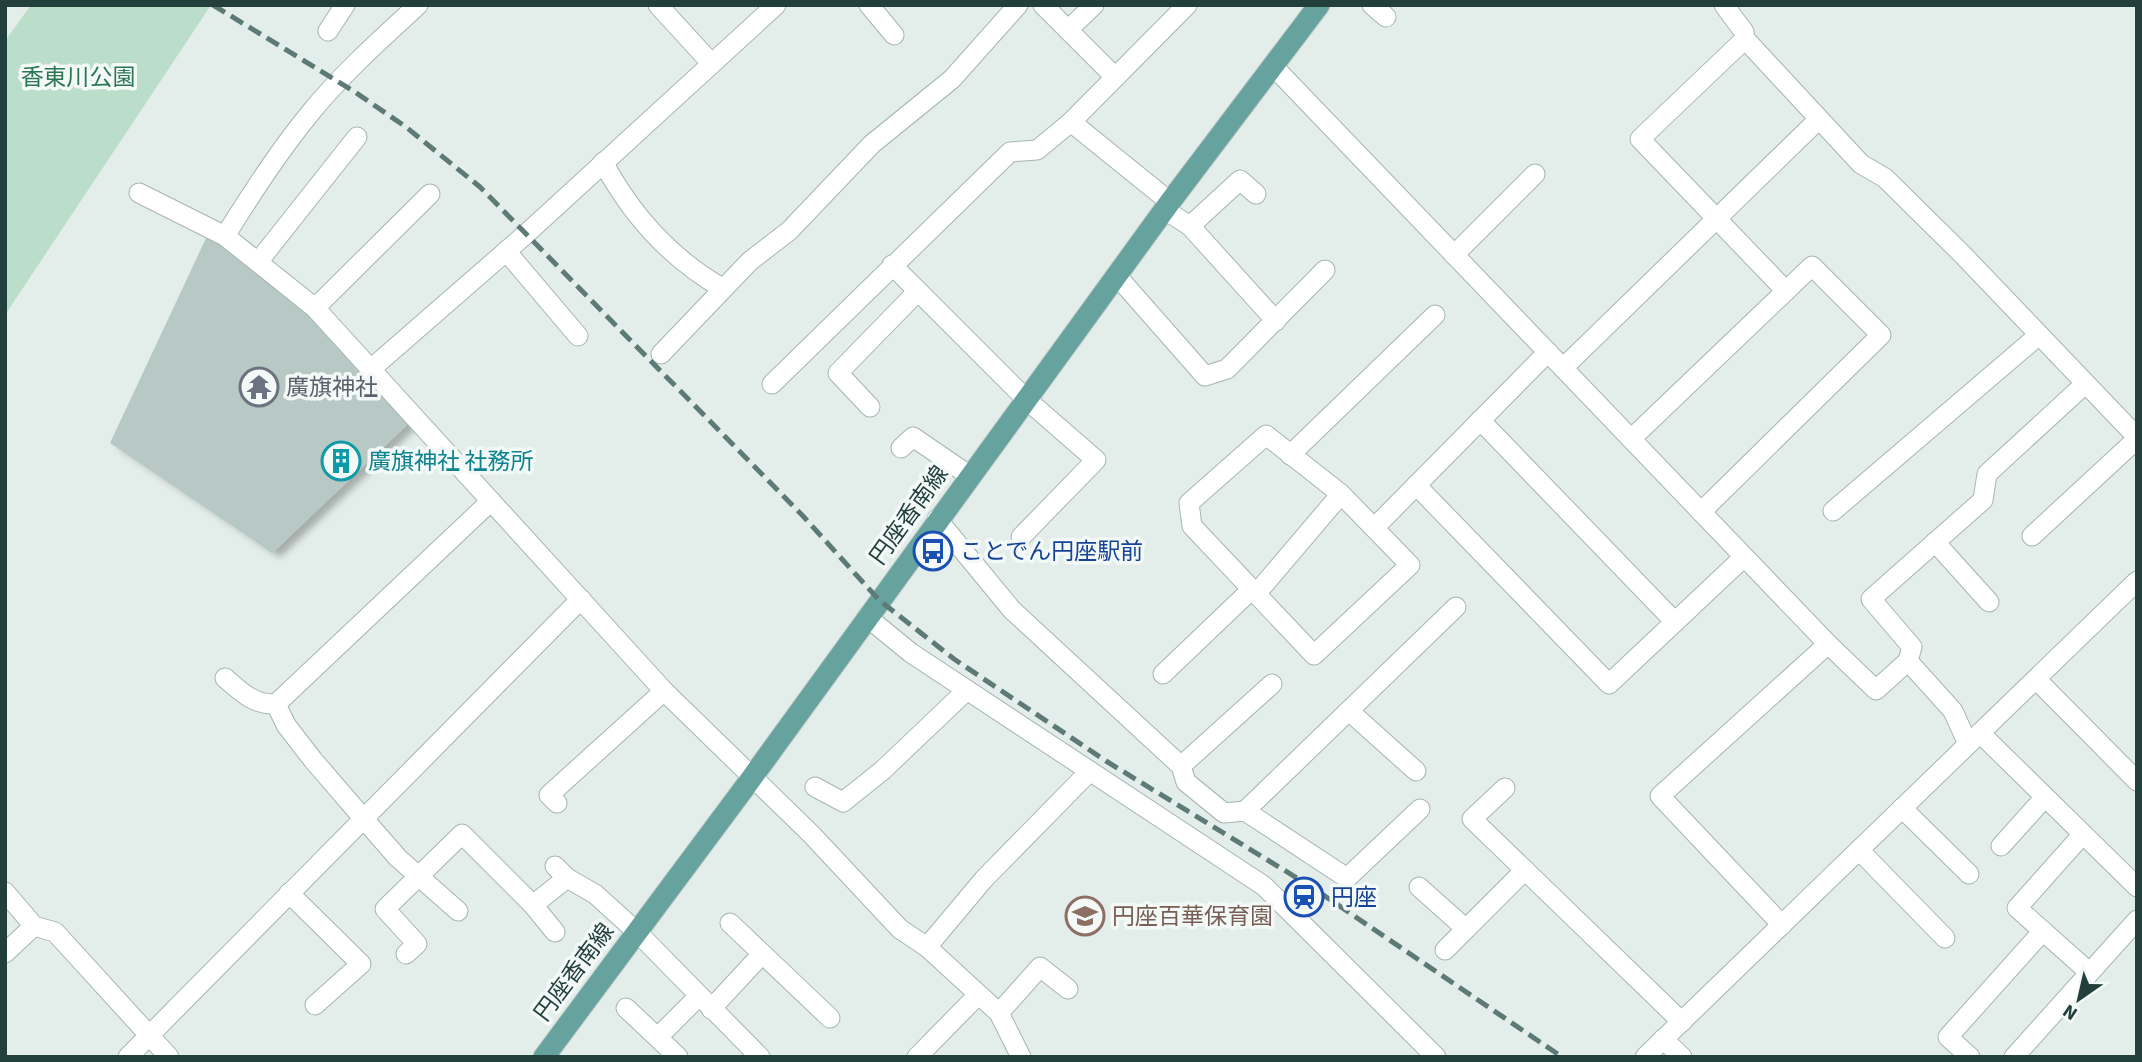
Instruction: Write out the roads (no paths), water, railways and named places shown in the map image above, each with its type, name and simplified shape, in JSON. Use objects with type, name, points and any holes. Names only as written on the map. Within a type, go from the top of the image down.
[{"type":"main road","name":"円座香南線","points":[[544,1057],[751,779],[937,519],[1167,206],[1319,5]]},
{"type":"street","points":[[328,31],[345,5]]},
{"type":"street","points":[[225,236],[282,148],[312,111],[357,62],[418,5]]},
{"type":"street","points":[[658,5],[710,63]]},
{"type":"street","points":[[371,369],[506,251],[776,5]]},
{"type":"street","points":[[869,5],[894,35]]},
{"type":"street","points":[[661,354],[722,288],[750,261],[789,231],[872,145],[952,79],[1018,5]]},
{"type":"street","points":[[1043,5],[1115,77]]},
{"type":"street","points":[[1068,30],[1094,5]]},
{"type":"street","points":[[772,384],[1010,152],[1037,150],[1071,122],[1187,5]]},
{"type":"street","points":[[1724,5],[1744,32],[1745,40],[1861,164],[1885,178],[2137,438],[2032,537]]},
{"type":"street","points":[[1745,40],[1640,139],[1786,291]]},
{"type":"street","points":[[1273,66],[1828,644],[1876,690],[1909,661],[1912,647],[1871,599],[1983,500],[1987,474],[2085,384]]},
{"type":"street","points":[[1563,368],[1819,118]]},
{"type":"street","points":[[1071,122],[1190,226],[1276,321]]},
{"type":"street","points":[[258,262],[357,137]]},
{"type":"street","points":[[603,162],[621,197],[657,238],[689,269],[722,288]]},
{"type":"street","points":[[1454,255],[1535,174]]},
{"type":"street","points":[[1190,226],[1240,180],[1256,194]]},
{"type":"street","points":[[139,193],[225,236],[315,308],[664,691],[751,779],[811,834],[900,929],[927,947],[999,1013],[1021,1057]]},
{"type":"street","points":[[315,308],[430,194]]},
{"type":"street","points":[[506,251],[578,336]]},
{"type":"street","points":[[892,265],[1027,400],[1096,460],[1021,537]]},
{"type":"street","points":[[1631,439],[1812,266],[1881,335],[1701,512]]},
{"type":"street","points":[[1117,276],[1205,376],[1227,369],[1325,270]]},
{"type":"street","points":[[870,407],[838,373],[918,291]]},
{"type":"street","points":[[1290,455],[1435,315]]},
{"type":"street","points":[[1833,511],[2039,335]]},
{"type":"street","points":[[1375,527],[1548,352]]},
{"type":"street","points":[[1480,420],[1675,622]]},
{"type":"street","points":[[1266,435],[1341,495],[1410,565],[1314,655],[1192,526],[1189,503],[1266,435]]},
{"type":"street","points":[[901,448],[913,437],[970,476]]},
{"type":"street","points":[[1416,485],[1609,684],[1744,556]]},
{"type":"street","points":[[1163,674],[1254,591],[1341,495]]},
{"type":"street","points":[[225,678],[248,698],[263,705],[276,704],[491,501]]},
{"type":"street","points":[[937,519],[1012,610],[1181,766],[1186,782],[1224,813],[1245,811],[1456,607]]},
{"type":"street","points":[[1935,542],[1989,602]]},
{"type":"street","points":[[1645,1057],[2137,581]]},
{"type":"street","points":[[128,1057],[580,599]]},
{"type":"street","points":[[867,617],[911,653],[1264,886],[1436,1057]]},
{"type":"street","points":[[1782,925],[1660,796],[1828,644]]},
{"type":"street","points":[[1909,661],[1974,739],[2045,797],[2137,887]]},
{"type":"street","points":[[2036,679],[2137,781]]},
{"type":"street","points":[[1181,766],[1272,684]]},
{"type":"street","points":[[815,787],[844,802],[883,770],[967,690]]},
{"type":"street","points":[[557,803],[549,795],[664,691]]},
{"type":"street","points":[[276,704],[286,725],[313,760],[398,858],[458,911]]},
{"type":"street","points":[[1349,711],[1416,771]]},
{"type":"street","points":[[927,947],[984,879],[1090,771]]},
{"type":"street","points":[[1505,788],[1472,819],[1682,1022]]},
{"type":"street","points":[[2001,846],[2045,797]]},
{"type":"street","points":[[1902,808],[1969,874]]},
{"type":"street","points":[[1245,811],[1347,878],[1420,809]]},
{"type":"street","points":[[406,954],[417,944],[385,909],[462,834],[533,905],[555,932]]},
{"type":"street","points":[[2083,834],[2017,908],[2089,972]]},
{"type":"street","points":[[1859,850],[1945,938]]},
{"type":"street","points":[[1446,950],[1524,870]]},
{"type":"street","points":[[533,905],[561,872],[595,894],[637,932],[760,1057]]},
{"type":"street","points":[[1419,887],[1466,929]]},
{"type":"street","points":[[5,892],[34,926],[55,932],[169,1057]]},
{"type":"street","points":[[289,893],[361,964],[315,1005]]},
{"type":"street","points":[[2014,1057],[2137,920]]},
{"type":"street","points":[[730,923],[830,1018]]},
{"type":"street","points":[[5,953],[34,926]]},
{"type":"street","points":[[1970,1057],[1948,1037],[2043,931]]},
{"type":"street","points":[[658,1037],[704,1003],[762,954]]},
{"type":"street","points":[[999,1013],[1040,967],[1068,989]]},
{"type":"street","points":[[917,1057],[978,995]]},
{"type":"street","points":[[626,1008],[678,1057]]},
{"type":"street","points":[[1663,1039],[1682,1057]]},
{"type":"railway","points":[[213,5],[355,92],[406,127],[480,187],[803,516],[879,600],[954,659],[1106,761],[1310,886],[1562,1057]]},
{"type":"place","name":"廣旗神社","points":[[259,387]]},
{"type":"place","name":"廣旗神社 社務所","points":[[341,461]]},
{"type":"place","name":"ことでん円座駅前","points":[[933,551]]},
{"type":"place","name":"円座","points":[[1304,897]]},
{"type":"place","name":"円座百華保育園","points":[[1085,916]]},
{"type":"park label","name":"香東川公園","points":[[78,77]]}]
